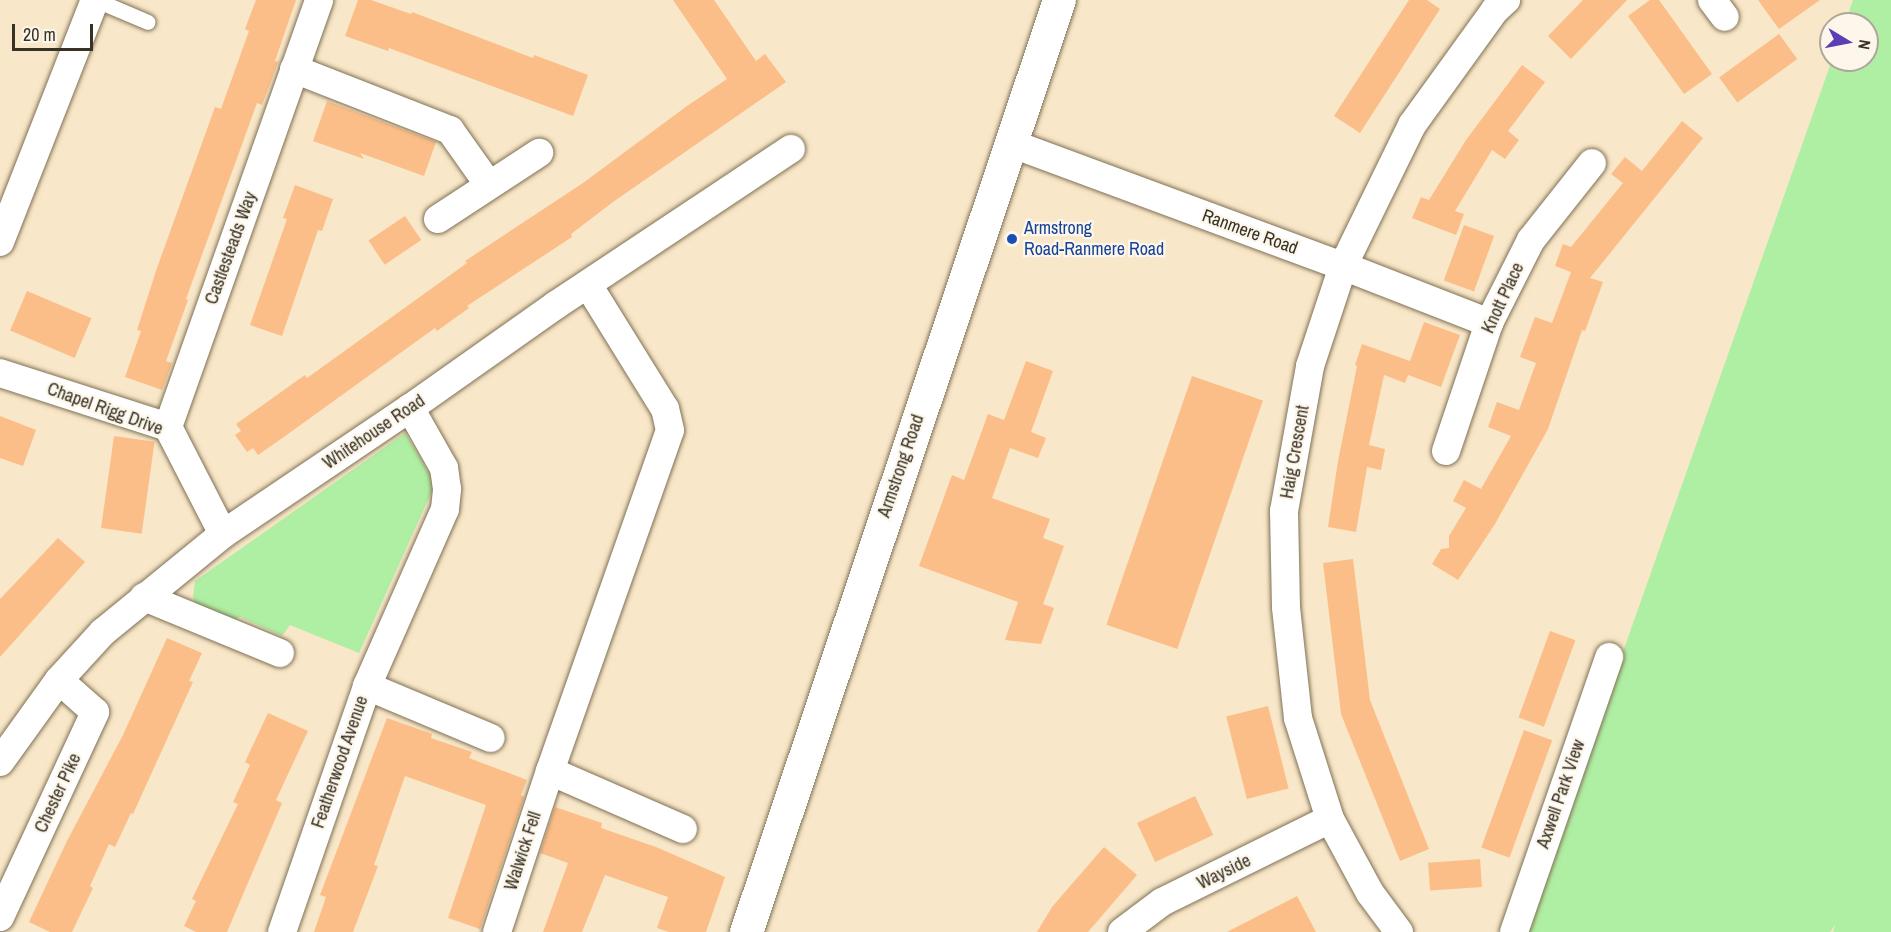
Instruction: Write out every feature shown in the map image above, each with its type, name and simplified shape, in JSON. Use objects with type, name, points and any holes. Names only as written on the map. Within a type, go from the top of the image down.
[{"type":"street","points":[[0,242],[96,0]]},
{"type":"street","name":"Castlesteads Way","points":[[168,427],[319,0]]},
{"type":"street","name":"Armstrong Road","points":[[746,932],[1059,0]]},
{"type":"street","name":"Haig Crescent","points":[[1399,932],[1370,893],[1330,819],[1298,718],[1286,607],[1284,511],[1310,366],[1343,266],[1412,125],[1496,10],[1506,0]]},
{"type":"street","points":[[294,69],[450,130],[489,186]]},
{"type":"street","name":"Ranmere Road","points":[[1010,143],[1343,266],[1489,324]]},
{"type":"street","name":"Whitehouse Road","points":[[0,762],[59,680],[103,632],[223,534],[792,149]]},
{"type":"street","points":[[438,219],[539,153]]},
{"type":"street","name":"Knott Place","points":[[1446,451],[1489,324],[1531,240],[1592,163]]},
{"type":"street","name":"Walwick Fell","points":[[497,932],[552,765],[670,430],[665,409],[588,285]]},
{"type":"street","name":"Chapel Rigg Drive","points":[[0,373],[168,427],[223,534]]},
{"type":"street","points":[[367,686],[445,508],[447,489],[444,468],[410,408]]},
{"type":"street","points":[[144,597],[280,653]]},
{"type":"street","name":"Axwell Park View","points":[[1514,932],[1609,657]]},
{"type":"street","name":"Chester Pike","points":[[0,917],[95,712],[59,680]]},
{"type":"street","name":"Featherwood Avenue","points":[[282,932],[367,686],[491,738]]},
{"type":"street","points":[[552,765],[683,829]]},
{"type":"street","name":"Wayside","points":[[1122,932],[1161,902],[1330,819]]},
{"type":"lane","points":[[96,0],[148,21]]},
{"type":"green space","points":[[1853,0],[1891,0],[1891,932],[1833,932],[1835,925],[1830,932],[1528,932],[1625,646],[1828,72],[1879,72],[1879,12],[1849,12]]},
{"type":"green space","points":[[405,433],[432,478],[433,489],[359,653],[290,625],[282,636],[240,617],[228,623],[199,611],[193,597],[195,581]]},
{"type":"building","points":[[256,0],[296,0],[275,61],[278,62],[270,84],[262,105],[257,103],[186,299],[188,300],[166,361],[172,363],[162,390],[125,377],[141,331],[137,330],[157,268],[215,107],[221,109],[249,31],[245,29]]},
{"type":"building","points":[[358,0],[371,0],[411,14],[412,12],[533,58],[534,55],[588,75],[573,116],[389,48],[388,51],[345,36]]},
{"type":"building","points":[[673,0],[714,0],[756,61],[765,54],[786,82],[613,202],[571,234],[572,237],[467,306],[469,308],[437,331],[435,328],[258,455],[253,448],[247,452],[235,435],[241,431],[236,424],[305,375],[307,378],[467,263],[465,261],[583,183],[727,79]]},
{"type":"building","points":[[1409,0],[1427,0],[1440,9],[1360,133],[1334,116]]},
{"type":"building","points":[[1583,0],[1627,0],[1571,59],[1548,36]]},
{"type":"building","points":[[1650,0],[1659,0],[1712,74],[1684,94],[1628,16]]},
{"type":"building","points":[[1758,0],[1820,0],[1779,29]]},
{"type":"building","points":[[1779,34],[1797,59],[1737,103],[1719,77]]},
{"type":"building","points":[[1522,65],[1545,82],[1508,131],[1519,140],[1505,159],[1492,150],[1455,211],[1464,214],[1456,235],[1412,218],[1421,197],[1429,200],[1466,140]]},
{"type":"building","points":[[327,101],[436,142],[424,176],[360,153],[364,159],[313,141]]},
{"type":"building","points":[[1682,121],[1703,138],[1590,278],[1603,282],[1585,331],[1582,330],[1548,429],[1495,524],[1458,580],[1432,564],[1441,549],[1449,548],[1449,536],[1466,508],[1453,501],[1464,480],[1481,489],[1511,436],[1488,427],[1497,402],[1519,410],[1536,363],[1520,357],[1535,317],[1552,323],[1571,272],[1555,266],[1563,244],[1571,247],[1623,183],[1611,174],[1625,157],[1642,171]]},
{"type":"building","points":[[295,185],[333,199],[322,231],[318,230],[282,336],[250,325],[287,219],[283,218]]},
{"type":"building","points":[[405,216],[421,240],[385,265],[369,241]]},
{"type":"building","points":[[1464,225],[1494,236],[1474,291],[1444,280]]},
{"type":"building","points":[[27,291],[91,318],[75,358],[10,331]]},
{"type":"building","points":[[1424,322],[1460,335],[1441,387],[1408,375],[1405,383],[1384,375],[1369,445],[1385,449],[1381,470],[1367,467],[1356,532],[1328,527],[1338,461],[1357,366],[1355,365],[1362,344],[1410,361]]},
{"type":"building","points":[[1026,361],[1053,371],[1031,432],[1046,438],[1038,458],[1010,448],[992,498],[1050,519],[1043,538],[1064,546],[1043,604],[1054,608],[1041,644],[1005,640],[1018,602],[919,566],[952,475],[964,480],[988,414],[1004,420]]},
{"type":"building","points":[[1192,376],[1263,400],[1177,649],[1106,625]]},
{"type":"building","points":[[0,416],[36,430],[23,466],[0,458]]},
{"type":"building","points":[[114,436],[155,442],[142,534],[101,528]]},
{"type":"building","points":[[58,538],[85,562],[0,657],[0,599]]},
{"type":"building","points":[[1353,559],[1370,700],[1429,849],[1400,861],[1341,714],[1323,563]]},
{"type":"building","points":[[1550,631],[1575,640],[1544,727],[1519,717]]},
{"type":"building","points":[[167,638],[202,653],[189,681],[193,682],[133,814],[131,813],[115,847],[109,844],[90,886],[93,888],[72,932],[50,932],[29,922],[67,841],[123,735]]},
{"type":"building","points":[[1268,706],[1289,788],[1247,799],[1226,716]]},
{"type":"building","points":[[268,713],[308,731],[276,800],[282,803],[227,932],[196,932],[184,926],[196,901],[192,899],[238,804],[233,802],[250,765],[245,762]]},
{"type":"building","points":[[387,718],[432,734],[431,738],[472,752],[469,758],[527,780],[521,795],[524,797],[480,929],[448,918],[486,805],[405,776],[374,865],[378,866],[353,932],[314,932],[326,897],[320,895]]},
{"type":"building","points":[[1524,730],[1552,740],[1509,858],[1481,847]]},
{"type":"building","points":[[1195,796],[1213,835],[1155,862],[1137,823]]},
{"type":"building","points":[[555,807],[602,823],[601,828],[656,847],[725,877],[706,932],[669,932],[657,928],[668,897],[605,875],[582,932],[543,932],[568,863],[540,853]]},
{"type":"building","points":[[1104,847],[1137,875],[1088,932],[1037,932],[1052,907]]},
{"type":"building","points":[[1480,859],[1482,887],[1430,891],[1428,863]]},
{"type":"building","points":[[1297,896],[1316,932],[1227,932]]},
{"type":"place","name":"Armstrong Road-Ranmere Road","points":[[1012,239]]}]
